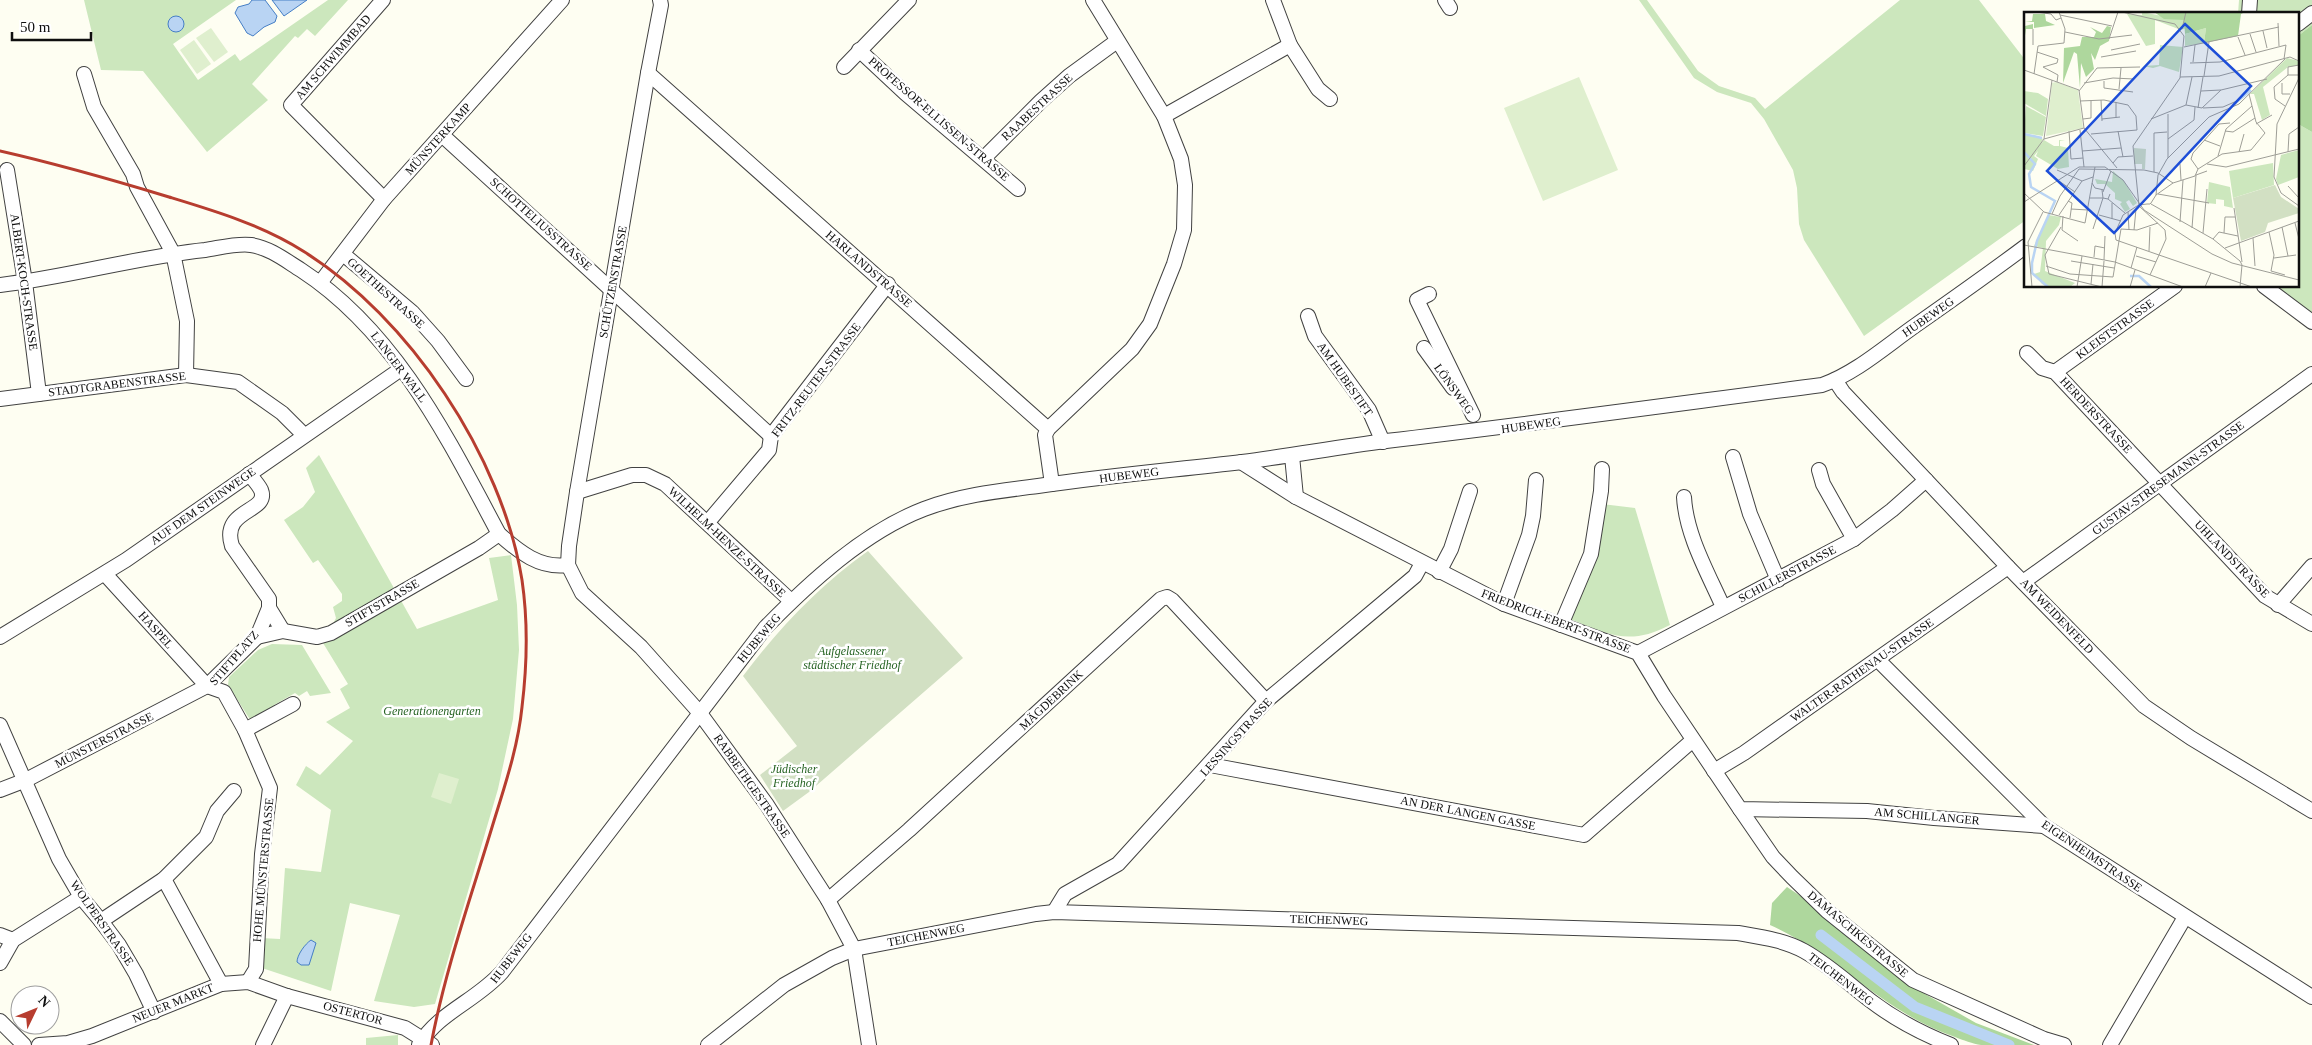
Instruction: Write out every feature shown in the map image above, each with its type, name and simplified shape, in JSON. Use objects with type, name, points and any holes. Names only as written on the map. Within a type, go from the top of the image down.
[{"type":"street","name":"AM SCHWIMMBAD","points":[[383,0],[291,105],[384,199]]},
{"type":"street","name":"MÜNSTERKAMP","points":[[320,283],[384,199],[562,0]]},
{"type":"street","name":"SCHÜTZENSTRASSE","points":[[568,565],[577,492],[661,6],[660,0]]},
{"type":"street","points":[[844,67],[909,0]]},
{"type":"street","points":[[1052,484],[1045,435],[1048,428],[1132,349],[1153,318],[1174,264],[1184,230],[1185,185],[1181,159],[1164,116],[1093,0]]},
{"type":"street","points":[[1273,0],[1290,45],[1318,89],[1330,100]]},
{"type":"street","points":[[2300,22],[2312,13]]},
{"type":"street","name":"RAABESTRASSE","points":[[984,158],[1069,76],[1117,41]]},
{"type":"street","points":[[1164,116],[1290,45]]},
{"type":"street","name":"PROFESSOR-ELLISSEN-STRASSE","points":[[859,50],[905,93],[976,154],[984,158],[1018,189]]},
{"type":"street","name":"HARLANDSTRASSE","points":[[648,73],[1048,428]]},
{"type":"street","points":[[84,74],[94,107],[133,174],[137,187],[173,253],[187,321],[186,374]]},
{"type":"street","name":"SCHOTTELIUSSTRASSE","points":[[442,135],[771,436]]},
{"type":"street","name":"ALBERT-KOCH-STRASSE","points":[[7,170],[25,282],[39,394]]},
{"type":"street","name":"LANGER WALL","points":[[0,286],[173,253],[249,245],[271,251],[320,283],[372,331],[402,369],[436,418],[499,534],[515,548],[540,564],[554,567],[568,565]]},
{"type":"street","name":"HUBEWEG","points":[[424,1043],[441,1018],[481,993],[502,972],[765,628],[834,564],[882,530],[921,510],[963,496],[1241,462],[1292,460],[1383,442],[1485,431],[1822,385],[1835,380],[1968,290],[2024,248]]},
{"type":"street","name":"GOETHESTRASSE","points":[[343,254],[412,312],[438,340],[466,380]]},
{"type":"street","name":"FRITZ-REUTER-STRASSE","points":[[708,522],[769,450],[771,436],[888,284]]},
{"type":"street","name":"KLEISTSTRASSE","points":[[2055,372],[2172,288]]},
{"type":"street","points":[[2267,288],[2312,322]]},
{"type":"street","points":[[1429,294],[1417,300],[1441,362]]},
{"type":"street","name":"AM HUBESTIFT","points":[[1308,316],[1316,336],[1369,410],[1383,442]]},
{"type":"street","name":"LÖNSWEG","points":[[1424,348],[1441,362],[1473,415],[1485,431]]},
{"type":"street","name":"HERDERSTRASSE","points":[[2027,353],[2042,368],[2055,372],[2160,484]]},
{"type":"street","name":"AUF DEM STEINWEGE","points":[[0,637],[105,574],[402,369]]},
{"type":"street","name":"STADTGRABENSTRASSE","points":[[0,399],[186,374],[238,382],[282,413],[304,435]]},
{"type":"street","name":"GUSTAV-STRESEMANN-STRASSE","points":[[2023,582],[2312,374]]},
{"type":"street","name":"AM WEIDENFELD","points":[[1835,380],[1843,392],[2008,567],[2144,706],[2191,738],[2312,811]]},
{"type":"street","points":[[1733,457],[1750,514],[1778,580]]},
{"type":"street","points":[[1292,460],[1296,497]]},
{"type":"street","name":"FRIEDRICH-EBERT-STRASSE","points":[[1241,462],[1296,497],[1504,604],[1638,653],[1693,740],[1740,809]]},
{"type":"street","points":[[1561,624],[1591,554],[1602,491],[1602,469]]},
{"type":"street","points":[[1819,470],[1823,484],[1854,539]]},
{"type":"street","points":[[249,474],[261,490],[262,498],[258,504],[235,520],[230,527],[229,537],[237,554],[269,599],[269,608],[283,631]]},
{"type":"street","name":"WILHELM-HENZE-STRASSE","points":[[577,492],[632,475],[646,475],[665,484],[708,522],[791,602]]},
{"type":"street","points":[[1504,604],[1533,516],[1536,480]]},
{"type":"street","name":"SCHILLERSTRASSE","points":[[1638,653],[1854,539],[1892,510],[1926,480]]},
{"type":"street","name":"UHLANDSTRASSE","points":[[2160,484],[2265,596],[2312,624]]},
{"type":"street","points":[[1439,572],[1452,549],[1470,491]]},
{"type":"street","points":[[1684,497],[1685,509],[1694,539],[1722,607]]},
{"type":"street","name":"STIFTSTRASSE","points":[[257,637],[283,631],[317,636],[330,633],[479,548],[499,534]]},
{"type":"street","name":"LESSINGSTRASSE","points":[[1054,912],[1065,894],[1118,864],[1210,765],[1266,701],[1415,576],[1422,563]]},
{"type":"street","name":"RABBETHGESTRASSE","points":[[568,565],[582,593],[641,647],[700,712],[767,805],[828,900],[854,949],[869,1045]]},
{"type":"street","points":[[2278,605],[2312,566]]},
{"type":"street","name":"WALTER-RATHENAU-STRASSE","points":[[1714,771],[1744,753],[2008,567]]},
{"type":"street","name":"HASPEL","points":[[105,574],[207,686]]},
{"type":"street","name":"MÄGDEBRINK","points":[[828,900],[909,830],[1161,598],[1166,597],[1172,600],[1266,701]]},
{"type":"street","name":"STIFTPLATZ","points":[[245,730],[224,692],[207,686],[257,637],[269,608]]},
{"type":"street","name":"EIGENHEIMSTRASSE","points":[[1878,660],[2044,826],[2312,997]]},
{"type":"street","name":"MÜNSTERSTRASSE","points":[[0,790],[26,780],[207,686]]},
{"type":"street","points":[[245,730],[293,704]]},
{"type":"street","name":"WOLPERSTRASSE","points":[[0,725],[26,780],[59,859],[81,897],[102,921],[136,974],[154,1012]]},
{"type":"street","name":"HOHE MÜNSTERSTRASSE","points":[[245,730],[270,788],[262,854],[256,969],[248,982]]},
{"type":"street","name":"AN DER LANGEN GASSE","points":[[1210,765],[1584,835],[1693,740]]},
{"type":"street","points":[[102,921],[164,879],[206,838],[217,811],[234,791]]},
{"type":"street","name":"AM SCHILLANGER","points":[[1740,809],[1867,811],[2044,826]]},
{"type":"street","name":"DAMASCHKESTRASSE","points":[[1740,809],[1773,857],[1827,911],[1913,980],[2044,1039],[2064,1045]]},
{"type":"street","points":[[164,879],[221,984]]},
{"type":"street","points":[[0,963],[6,938],[81,897]]},
{"type":"street","name":"TEICHENWEG","points":[[708,1045],[784,985],[832,958],[854,949],[1054,912],[1738,932],[1772,939],[1803,950],[1830,967],[1871,1001],[1903,1023],[1951,1045]]},
{"type":"street","points":[[2110,1045],[2185,917]]},
{"type":"street","name":"NEUER MARKT","points":[[40,1045],[69,1044],[221,984],[248,982],[284,995]]},
{"type":"street","points":[[263,1045],[284,995]]},
{"type":"street","name":"OSTERTOR","points":[[284,995],[405,1028],[424,1043]]},
{"type":"street","points":[[0,1021],[24,1045]]},
{"type":"green space","points":[[84,0],[236,0],[173,44],[198,80],[235,54],[240,61],[328,0],[348,0],[315,36],[307,29],[298,38],[295,36],[252,84],[268,100],[207,152],[143,71],[101,70]]},
{"type":"green space","points":[[1639,0],[1647,0],[1698,71],[1719,86],[1755,98],[1765,109],[1900,0],[1979,0],[2024,58],[2024,221],[1864,336],[1804,240],[1799,224],[1797,188],[1793,170],[1764,119],[1751,103],[1717,92],[1694,78]]},
{"type":"green space","points":[[2239,0],[2312,0],[2312,25],[2300,34],[2300,12],[2238,12]]},
{"type":"green space","points":[[2312,25],[2312,132],[2300,125],[2300,34]]},
{"type":"green space","points":[[211,28],[228,52],[214,62],[196,38]]},
{"type":"green space","points":[[194,40],[211,64],[197,74],[180,50]]},
{"type":"green space","points":[[1579,77],[1618,170],[1543,201],[1504,108]]},
{"type":"green space","points":[[2300,125],[2312,132],[2312,313],[2309,315],[2275,288],[2300,288]]},
{"type":"green space","name":"Generationengarten","points":[[319,455],[417,629],[498,600],[489,558],[511,555],[517,605],[519,650],[513,719],[498,789],[435,1004],[414,1007],[374,1001],[400,915],[350,903],[331,991],[262,968],[261,938],[280,939],[285,868],[321,872],[331,810],[296,785],[306,766],[320,775],[353,741],[326,722],[350,708],[340,689],[348,684],[323,643],[344,631],[334,622],[336,618],[333,607],[342,601],[342,594],[318,560],[313,563],[284,520],[303,507],[315,492],[306,468]]},
{"type":"green space","points":[[1602,504],[1635,508],[1670,625],[1643,635],[1631,637],[1596,630],[1570,619]]},
{"type":"green space","name":"Aufgelassener städtischer Friedhof","points":[[868,551],[963,658],[809,792],[783,811],[760,775],[797,746],[743,676],[785,625],[816,593]]},
{"type":"green space","points":[[272,644],[302,645],[331,693],[310,696],[307,691],[299,696],[295,693],[274,705],[273,711],[255,719],[249,718],[228,685],[229,677],[258,650]]},
{"type":"green space","points":[[439,773],[459,779],[451,804],[431,797]]},
{"type":"green space","points":[[1787,887],[1811,903],[1925,994],[1976,1023],[2034,1045],[1975,1044],[1929,1027],[1906,1014],[1818,952],[1770,925],[1772,903]]},
{"type":"green space","points":[[398,1035],[398,1045],[366,1045],[366,1038]]},
{"type":"water","points":[[252,0],[265,0],[277,16],[275,22],[264,27],[253,36],[247,33],[235,13],[238,7],[249,4]]},
{"type":"water","points":[[272,0],[307,0],[284,16]]},
{"type":"water","points":[[176,16],[184,24],[176,32],[168,24]]},
{"type":"water","points":[[311,940],[316,943],[309,965],[301,965],[297,962],[298,956]]},
{"type":"waterway","points":[[1821,935],[1915,1007],[2009,1045]]},
{"type":"railway","points":[[0,151],[85,172],[204,208],[255,226],[303,251],[342,279],[379,313],[414,351],[445,394],[472,439],[494,486],[511,533],[522,580],[526,627],[524,691],[514,751],[451,961],[431,1045]]},
{"type":"park label","name":"Jüdischer Friedhof","points":[[794,776]]}]
